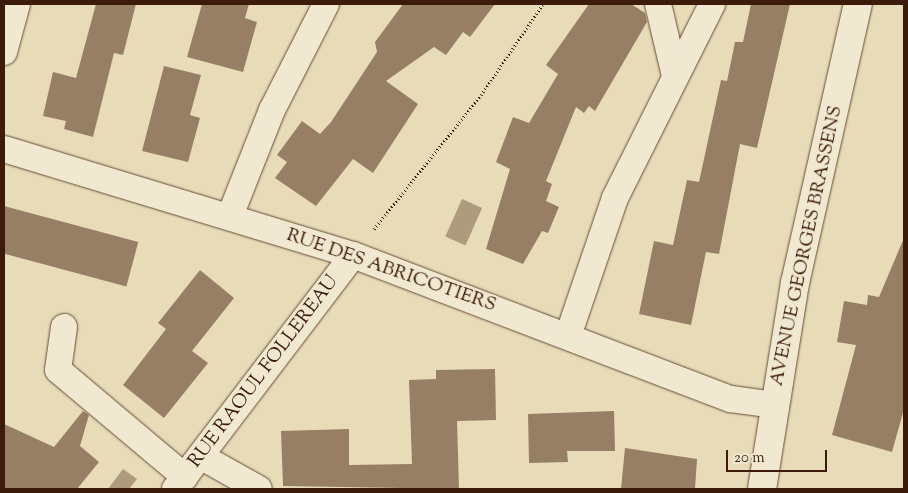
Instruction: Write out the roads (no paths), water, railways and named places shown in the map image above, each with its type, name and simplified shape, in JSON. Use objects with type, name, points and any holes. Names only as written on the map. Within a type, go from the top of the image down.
[{"type":"street","points":[[4,52],[17,4]]},
{"type":"street","points":[[230,216],[272,110],[326,4]]},
{"type":"street","points":[[658,4],[675,76]]},
{"type":"street","points":[[568,336],[615,198],[712,4]]},
{"type":"street","name":"AVENUE GEORGES BRASSENS","points":[[762,489],[774,405],[799,264],[858,4]]},
{"type":"street","name":"RUE DES ABRICOTIERS","points":[[4,149],[230,216],[353,255],[731,400],[774,405]]},
{"type":"street","name":"RUE RAOUL FOLLEREAU","points":[[180,483],[202,457],[353,255]]},
{"type":"street","points":[[64,327],[58,370],[180,483]]},
{"type":"street","points":[[202,457],[259,489]]}]
